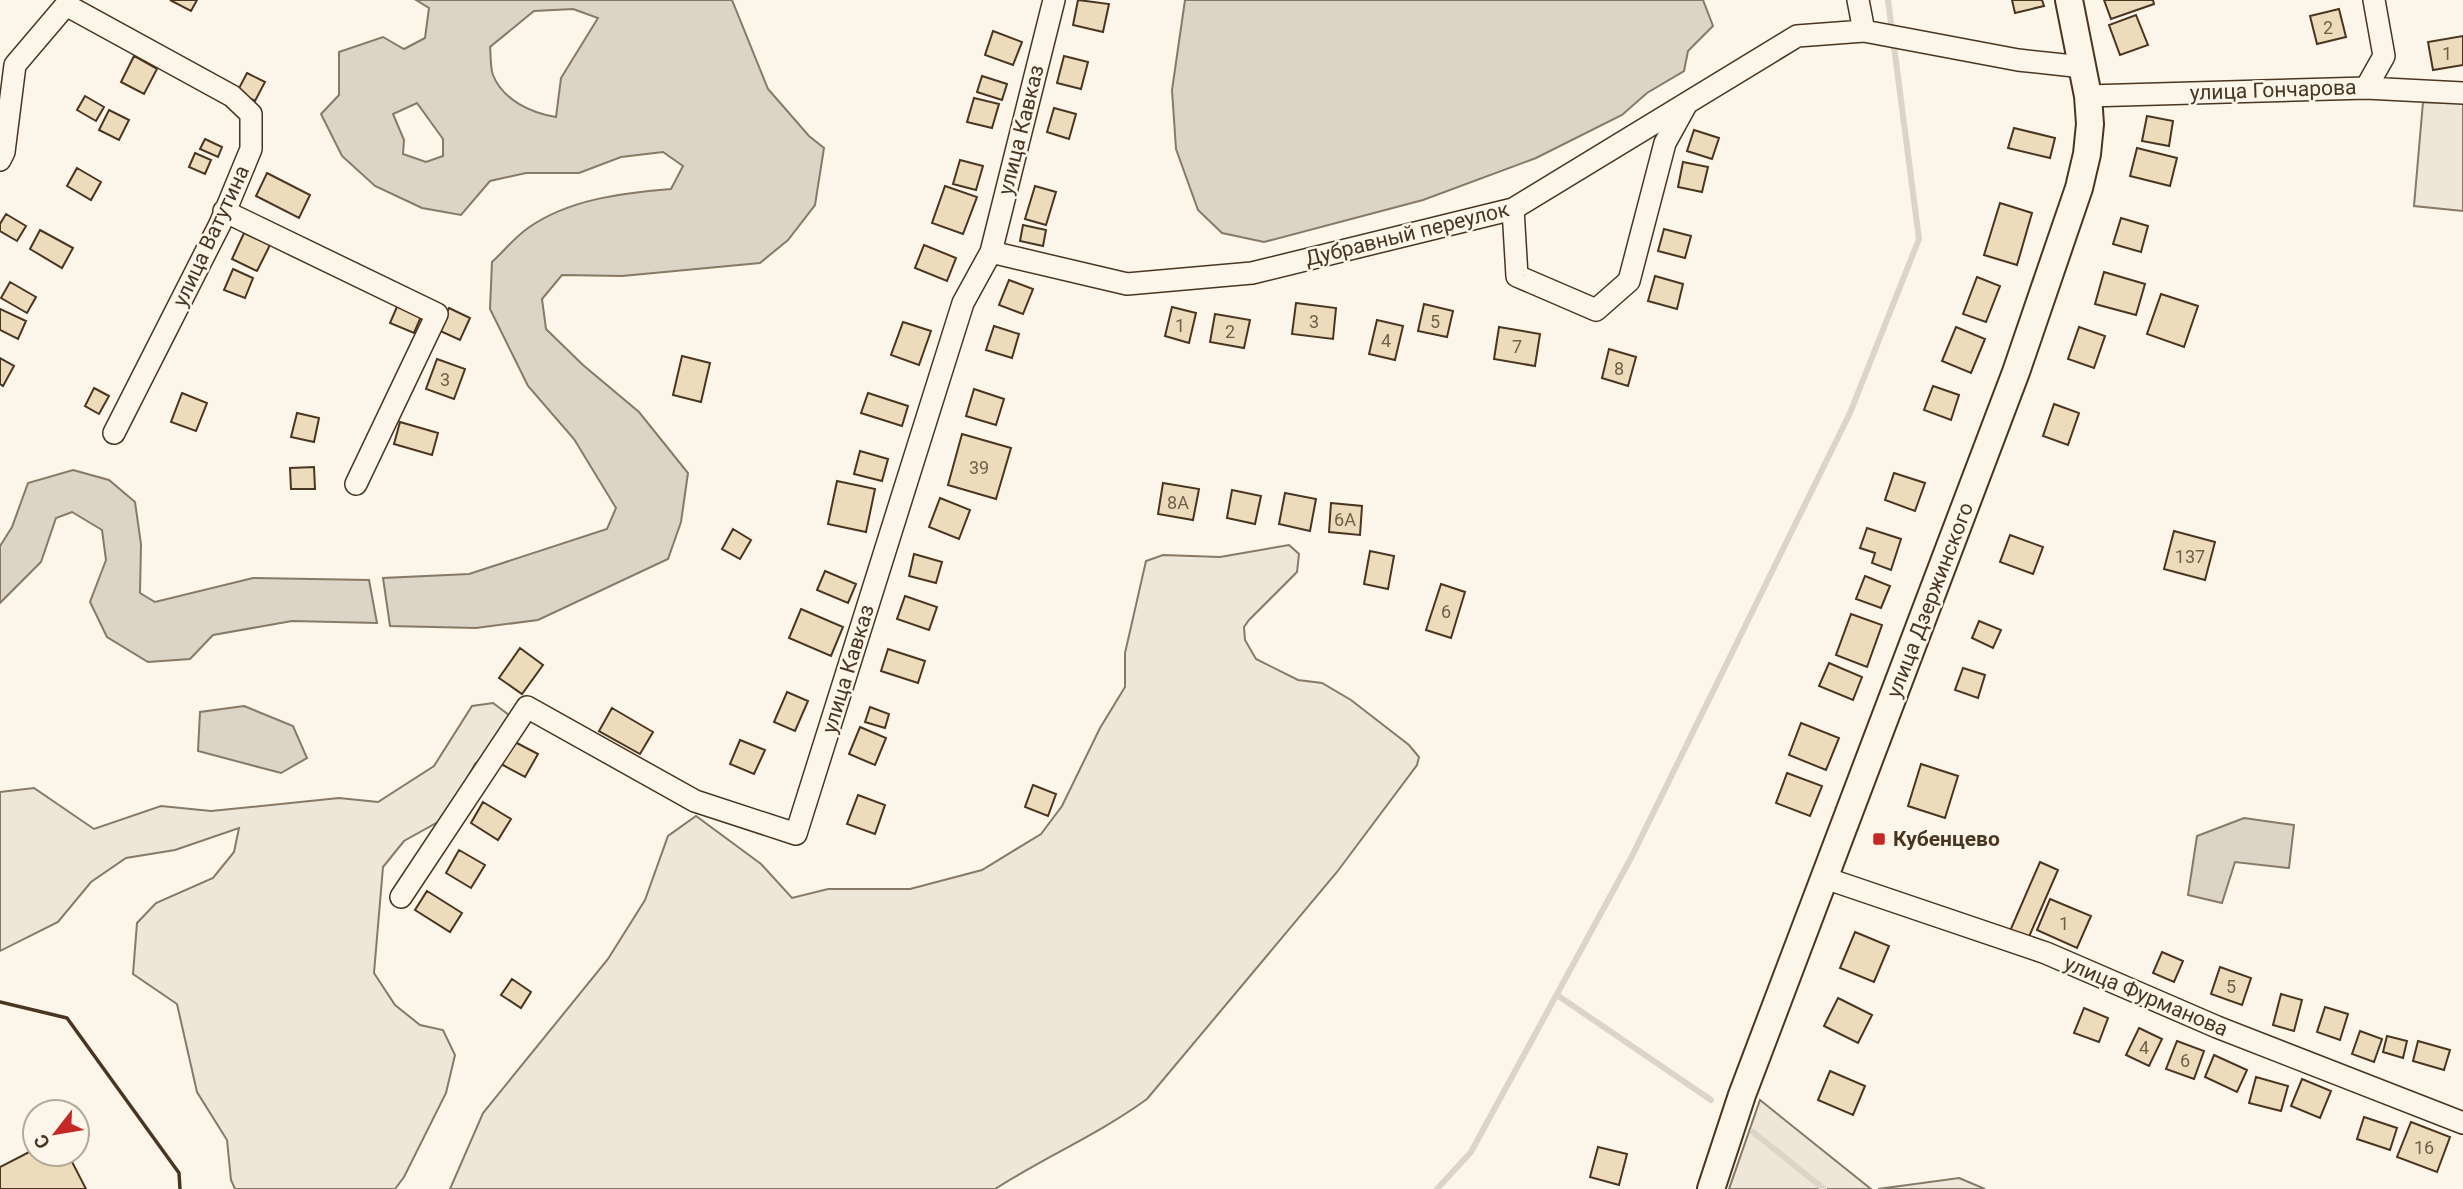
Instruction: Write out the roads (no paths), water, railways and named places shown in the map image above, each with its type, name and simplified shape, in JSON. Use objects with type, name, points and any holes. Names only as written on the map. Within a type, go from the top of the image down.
[{"type":"main road","name":"улица Дзержинского","points":[[1711,1189],[1742,1095],[2016,372],[2079,188],[2091,124],[2069,0]]},
{"type":"street","name":"улица Кавказ","points":[[401,897],[527,706],[695,802],[796,834],[963,303],[991,252],[1054,0]]},
{"type":"street","points":[[1858,0],[1864,31]]},
{"type":"street","name":"улица Гончарова","points":[[2088,96],[2365,88],[2384,56],[2374,0]]},
{"type":"street","points":[[0,160],[4,152],[15,65],[67,2]]},
{"type":"street","name":"улица Ватутина","points":[[67,2],[232,96],[251,114],[251,149],[220,224],[114,433]]},
{"type":"street","name":"Дубравный переулок","points":[[991,252],[1127,284],[1252,273],[1513,209],[1797,36],[1864,31],[2018,61],[2083,67]]},
{"type":"street","points":[[2365,88],[2463,93]]},
{"type":"street","points":[[1513,209],[1517,276],[1596,310],[1629,281],[1665,143],[1687,104]]},
{"type":"street","points":[[224,211],[437,314],[356,484]]},
{"type":"street","name":"улица Фурманова","points":[[1825,878],[2046,953],[2217,1027],[2463,1124]]},
{"type":"waterway","points":[[1437,1189],[1471,1152],[1631,858],[1850,413],[1919,239],[1888,0]]},
{"type":"waterway","points":[[1557,995],[1711,1100]]},
{"type":"waterway","points":[[1753,1132],[1824,1189]]},
{"type":"place","name":"Кубенцево","points":[[1879,839]]}]
